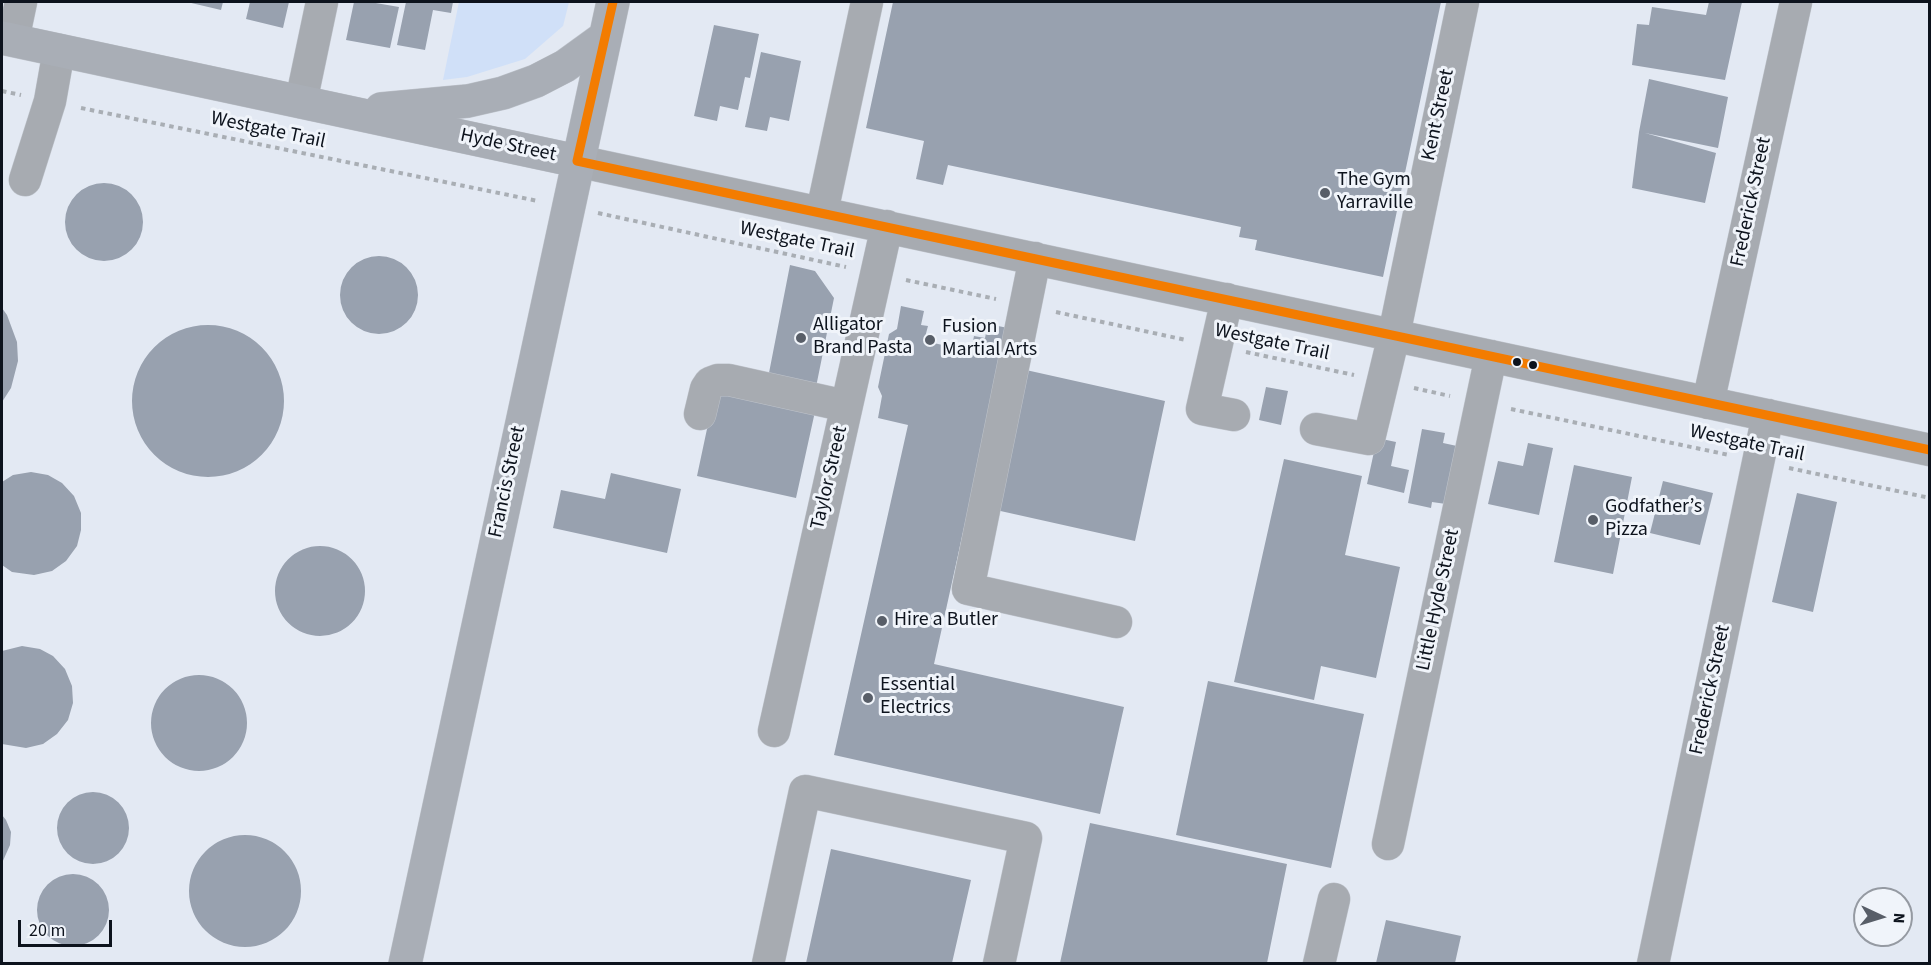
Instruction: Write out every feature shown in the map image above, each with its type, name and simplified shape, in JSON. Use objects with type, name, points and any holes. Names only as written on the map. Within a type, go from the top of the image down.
[{"type":"main road","name":"Francis Street","points":[[405,963],[613,2]]},
{"type":"main road","points":[[346,112],[468,101],[503,93],[536,81],[565,66],[605,37]]},
{"type":"main road","name":"Hyde Street","points":[[7,39],[577,161]]},
{"type":"street","points":[[7,39],[21,2]]},
{"type":"street","points":[[301,102],[322,2]]},
{"type":"street","points":[[822,212],[867,2]]},
{"type":"street","name":"Kent Street","points":[[1316,429],[1369,439],[1394,334],[1463,2]]},
{"type":"street","name":"Frederick Street","points":[[1708,403],[1796,2]]},
{"type":"street","points":[[24,180],[50,101],[59,50]]},
{"type":"street","name":"Hyde Street","points":[[577,161],[1929,450]]},
{"type":"street","name":"Taylor Street","points":[[774,730],[886,226]]},
{"type":"street","points":[[1035,258],[968,589],[1116,622]]},
{"type":"street","points":[[1227,299],[1202,409],[1234,415]]},
{"type":"street","name":"Little Hyde Street","points":[[1388,844],[1491,356]]},
{"type":"street","points":[[700,414],[706,389],[710,383],[718,380],[729,380],[846,406]]},
{"type":"street","name":"Frederick Street","points":[[1653,963],[1768,416]]},
{"type":"street","points":[[768,963],[805,791],[1026,838],[999,963]]},
{"type":"street","points":[[1319,963],[1334,899]]},
{"type":"path","name":"Westgate Trail","points":[[2,91],[530,199]]},
{"type":"path","name":"Westgate Trail","points":[[609,215],[1929,498]]},
{"type":"shaded area","points":[[459,2],[569,2],[563,26],[525,59],[467,77],[443,80]]},
{"type":"building","points":[[187,2],[223,2],[221,10]]},
{"type":"building","points":[[250,2],[289,2],[283,28],[246,19]]},
{"type":"building","points":[[354,2],[399,7],[390,48],[346,40]]},
{"type":"building","points":[[406,2],[453,2],[451,13],[433,10],[425,50],[397,45]]},
{"type":"building","points":[[893,2],[1441,2],[1383,277],[1255,250],[1257,240],[1239,237],[1241,227],[948,165],[943,185],[916,179],[924,141],[866,128]]},
{"type":"building","points":[[1709,2],[1742,2],[1725,80],[1632,65],[1637,24],[1649,25],[1652,7],[1706,15]]},
{"type":"building","points":[[714,25],[759,34],[750,78],[745,77],[738,110],[720,106],[717,121],[694,116]]},
{"type":"building","points":[[761,52],[801,61],[789,121],[770,117],[767,131],[745,127]]},
{"type":"building","points":[[1649,79],[1728,97],[1718,148],[1645,133],[1716,153],[1705,203],[1632,188]]},
{"type":"building","points":[[104,183],[119,186],[131,195],[140,207],[143,222],[140,237],[131,249],[119,258],[104,261],[89,258],[77,249],[68,237],[65,222],[68,207],[77,195],[89,186]]},
{"type":"building","points":[[371,256],[387,256],[401,262],[412,273],[418,287],[418,303],[412,317],[401,328],[387,334],[371,334],[357,328],[346,317],[340,303],[340,287],[346,273],[357,262]]},
{"type":"building","name":"Alligator Brand Pasta","points":[[790,265],[815,271],[834,298],[816,387],[768,378]]},
{"type":"building","points":[[901,306],[924,311],[921,325],[928,326],[924,341],[971,351],[974,336],[985,338],[988,324],[1008,328],[934,664],[1124,707],[1100,814],[834,755],[908,425],[878,418],[882,396],[878,387],[889,334],[897,329]]},
{"type":"building","points":[[2,308],[17,342],[18,361],[11,388],[2,402]]},
{"type":"building","points":[[208,325],[237,331],[262,347],[278,372],[284,401],[278,430],[262,455],[237,471],[208,477],[179,471],[154,455],[138,430],[132,401],[138,372],[154,347],[179,331]]},
{"type":"building","points":[[1026,370],[1165,401],[1135,541],[996,510]]},
{"type":"building","points":[[728,387],[816,407],[796,498],[697,476],[714,396]]},
{"type":"building","points":[[1266,387],[1288,391],[1281,425],[1259,420]]},
{"type":"building","points":[[1422,429],[1445,433],[1443,443],[1457,446],[1446,504],[1432,502],[1431,508],[1408,503]]},
{"type":"building","points":[[1377,438],[1396,442],[1391,466],[1409,470],[1404,493],[1367,484]]},
{"type":"building","points":[[1528,443],[1553,448],[1539,515],[1488,504],[1498,461],[1523,466]]},
{"type":"building","points":[[1284,459],[1362,476],[1345,555],[1400,567],[1376,678],[1321,666],[1314,700],[1234,682]]},
{"type":"building","name":"Godfather’s Pizza","points":[[1574,465],[1632,477],[1613,574],[1554,562]]},
{"type":"building","points":[[31,472],[48,475],[62,483],[74,496],[81,513],[81,530],[77,546],[66,561],[52,571],[34,575],[12,572],[2,565],[2,482],[13,475]]},
{"type":"building","points":[[611,473],[681,489],[667,553],[553,528],[561,490],[605,499]]},
{"type":"building","points":[[1663,481],[1713,493],[1700,545],[1650,533]]},
{"type":"building","points":[[1797,493],[1837,502],[1813,612],[1772,602]]},
{"type":"building","points":[[320,546],[337,549],[352,559],[362,574],[365,591],[362,608],[352,623],[337,633],[320,636],[303,633],[288,623],[278,608],[275,591],[278,574],[288,559],[303,549]]},
{"type":"building","points":[[22,646],[40,649],[53,656],[65,669],[72,686],[73,703],[68,720],[57,734],[43,744],[26,748],[2,744],[2,651]]},
{"type":"building","points":[[190,675],[208,675],[226,683],[239,696],[247,714],[244,742],[226,763],[208,771],[190,771],[172,763],[159,750],[151,732],[151,714],[159,696],[172,683]]},
{"type":"building","points":[[1208,681],[1364,714],[1331,868],[1176,835]]},
{"type":"building","points":[[100,792],[119,802],[127,814],[129,828],[127,842],[119,854],[107,862],[86,864],[67,854],[59,842],[57,821],[67,802],[79,794]]},
{"type":"building","points":[[2,815],[11,832],[10,845],[2,863]]},
{"type":"building","points":[[1090,823],[1287,864],[1267,963],[1060,963]]},
{"type":"building","points":[[245,835],[266,839],[285,851],[297,870],[301,891],[297,912],[285,931],[266,943],[245,947],[224,943],[205,931],[193,912],[189,891],[193,870],[205,851],[224,839]]},
{"type":"building","points":[[831,849],[971,880],[952,963],[806,963]]},
{"type":"building","points":[[80,874],[99,884],[107,896],[109,910],[107,924],[99,936],[87,944],[66,946],[47,936],[39,924],[37,903],[47,884],[59,876]]},
{"type":"building","points":[[1386,920],[1461,936],[1455,963],[1376,963]]},
{"type":"transit line","points":[[577,161],[613,2]]},
{"type":"transit line","points":[[577,161],[1930,450]]},
{"type":"place","name":"The Gym Yarraville","points":[[1325,193]]},
{"type":"place","name":"Alligator Brand Pasta","points":[[801,338]]},
{"type":"place","name":"Fusion Martial Arts","points":[[930,340]]},
{"type":"place","name":"Godfather’s Pizza","points":[[1593,520]]},
{"type":"place","name":"Hire a Butler","points":[[882,621]]},
{"type":"place","name":"Essential Electrics","points":[[868,698]]}]
